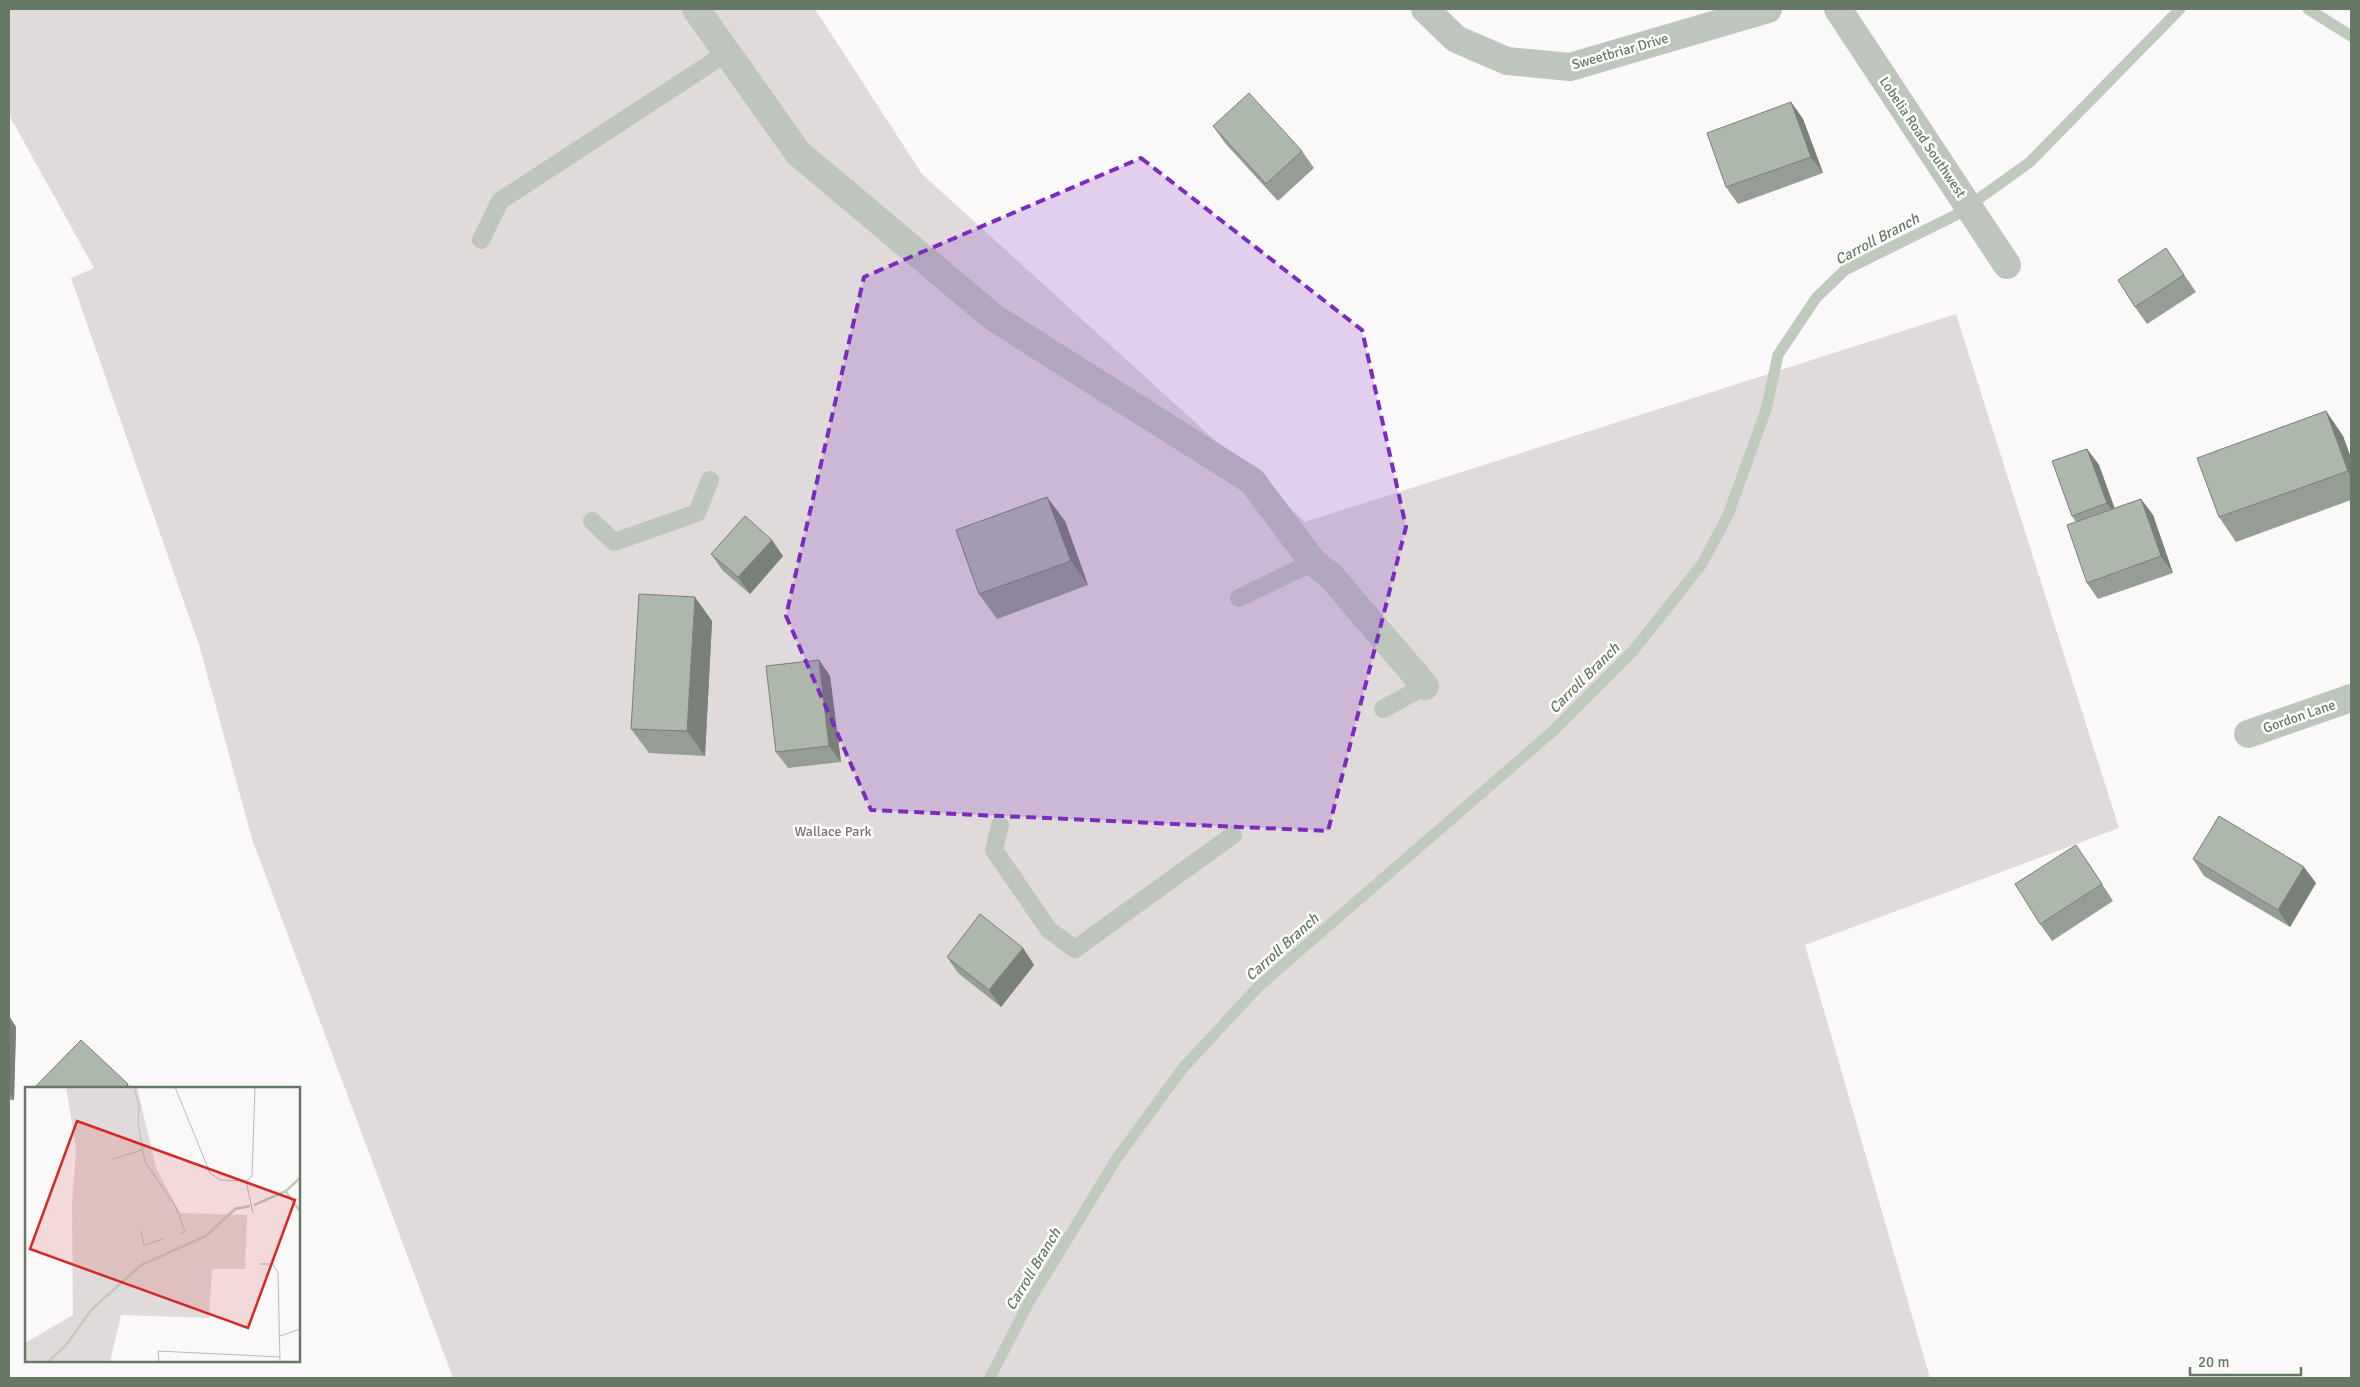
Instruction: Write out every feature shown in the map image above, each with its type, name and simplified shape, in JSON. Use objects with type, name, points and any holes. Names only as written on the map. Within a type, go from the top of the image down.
[{"type":"street","points":[[696,9],[798,153],[993,317],[1252,481],[1313,562],[1330,575],[1424,686]]},
{"type":"street","name":"Sweetbriar Drive","points":[[1425,9],[1456,39],[1507,61],[1570,67],[1768,9]]},
{"type":"street","name":"Lobelia Road Southwest","points":[[1838,9],[2007,265]]},
{"type":"street","name":"Gordon Lane","points":[[2248,734],[2351,698]]},
{"type":"lane","points":[[481,240],[500,201],[728,52]]},
{"type":"lane","points":[[592,521],[614,542],[697,513],[710,480]]},
{"type":"lane","points":[[1239,598],[1313,562]]},
{"type":"lane","points":[[1383,709],[1424,686]]},
{"type":"lane","points":[[1000,825],[994,850],[1049,930],[1075,949],[1233,835]]},
{"type":"highlighted area","points":[[1141,158],[1362,330],[1406,527],[1328,831],[871,810],[786,616],[864,277]]},
{"type":"green space","name":"Wallace Park","points":[[9,9],[815,9],[922,174],[1305,522],[1956,314],[2119,828],[1805,945],[1930,1378],[453,1378],[252,839],[200,648],[71,278],[94,268],[9,115]]},
{"type":"building","points":[[1249,93],[1302,151],[1266,184],[1213,126]]},
{"type":"building","points":[[1791,102],[1811,157],[1726,187],[1707,133]]},
{"type":"building","points":[[2166,248],[2184,275],[2135,307],[2118,280]]},
{"type":"building","points":[[2326,411],[2348,471],[2219,517],[2197,458]]},
{"type":"building","points":[[2087,449],[2107,503],[2072,516],[2052,461]]},
{"type":"building","points":[[1047,497],[1071,561],[979,594],[956,530]]},
{"type":"building","points":[[2141,499],[2161,556],[2087,583],[2067,525]]},
{"type":"building","points":[[745,516],[772,540],[738,577],[711,554]]},
{"type":"building","points":[[639,594],[695,597],[687,731],[631,729]]},
{"type":"building","points":[[819,660],[829,746],[776,752],[766,666]]},
{"type":"building","points":[[2219,816],[2304,867],[2278,910],[2193,859]]},
{"type":"building","points":[[2076,845],[2102,884],[2040,924],[2015,884]]},
{"type":"building","points":[[980,914],[1023,948],[989,990],[947,957]]},
{"type":"building","points":[[81,1040],[128,1084],[125,1087],[35,1087]]},
{"type":"waterway","name":"Carroll Branch","points":[[990,1378],[1029,1302],[1117,1158],[1183,1068],[1258,987],[1553,731],[1633,651],[1702,564],[1728,515],[1766,410],[1778,355],[1816,298],[1845,270],[1956,215],[2030,162],[2180,9]]},
{"type":"waterway","points":[[2308,9],[2351,36]]}]
